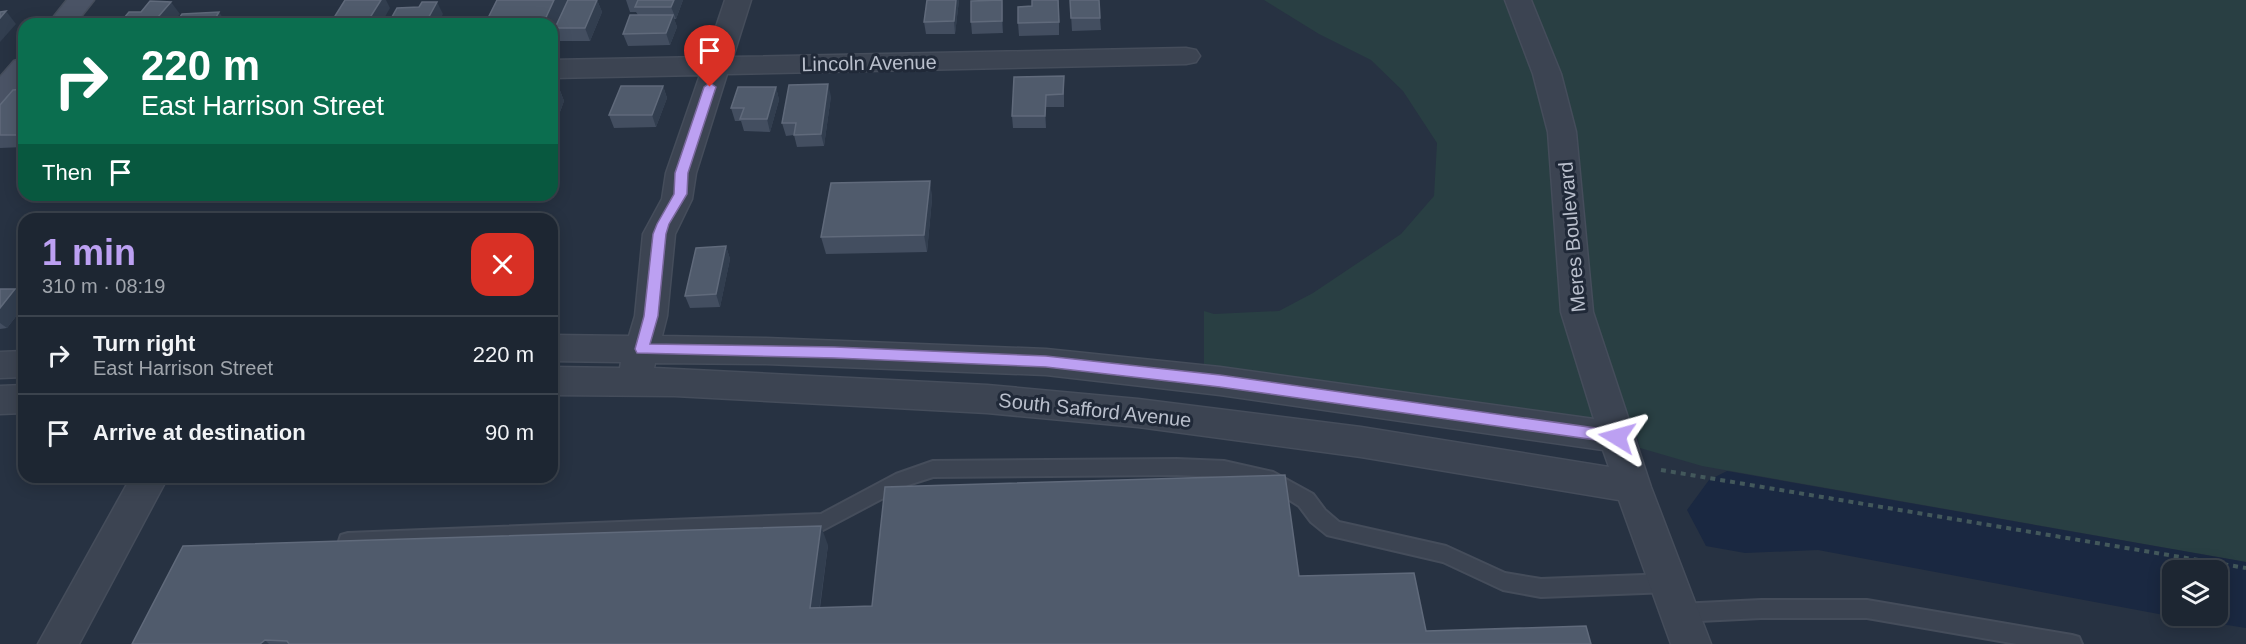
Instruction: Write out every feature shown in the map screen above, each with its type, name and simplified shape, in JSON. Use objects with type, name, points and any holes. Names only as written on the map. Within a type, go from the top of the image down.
[{"type":"street","points":[[66,18],[81,0]]},
{"type":"street","points":[[637,365],[651,316],[660,234],[663,224],[681,194],[681,173],[738,0]]},
{"type":"street","name":"Meres Boulevard","points":[[1518,0],[1547,74],[1563,132],[1577,312],[1633,487],[1680,613]]},
{"type":"street","name":"Lincoln Avenue","points":[[558,69],[1186,56]]},
{"type":"street","name":"South Safford Avenue","points":[[558,349],[637,365],[1138,413],[1361,442],[1633,487]]},
{"type":"street","name":"South Safford Avenue","points":[[558,380],[637,365],[777,351],[1046,362],[1220,381],[1617,437]]},
{"type":"street","points":[[0,365],[18,364]]},
{"type":"street","points":[[0,400],[18,399]]},
{"type":"street","points":[[58,644],[147,483]]},
{"type":"lane","points":[[335,542],[823,522],[902,479],[933,469],[1177,467],[1224,469],[1273,480],[1306,500],[1318,516],[1334,529],[1446,554],[1503,580],[1541,588],[1680,613],[1761,609],[1867,609],[2072,644]]},
{"type":"green space","points":[[1264,0],[1504,0],[1533,74],[1548,131],[1560,310],[1594,421],[1204,367],[1204,311],[1214,314],[1279,311],[1313,293],[1401,234],[1434,196],[1437,143],[1403,91],[1371,60],[1319,34]]},
{"type":"green space","points":[[1531,0],[2246,0],[2246,562],[1702,466],[1640,448],[1594,313],[1577,132],[1561,74]]},
{"type":"water","points":[[1727,471],[2246,562],[2246,628],[2228,625],[2228,560],[2162,560],[2162,615],[1818,550],[1745,553],[1706,546],[1687,510],[1709,480]]},
{"type":"building","points":[[345,0],[381,0],[370,18],[334,18]]},
{"type":"building","points":[[497,0],[554,0],[546,18],[488,18]]},
{"type":"building","points":[[568,0],[597,0],[585,28],[558,28],[558,22]]},
{"type":"building","points":[[638,0],[674,0],[671,7],[635,7]]},
{"type":"building","points":[[927,0],[956,0],[954,21],[924,22]]},
{"type":"building","points":[[1002,0],[1002,21],[971,22],[971,1]]},
{"type":"building","points":[[1032,0],[1058,0],[1059,22],[1018,23],[1018,7],[1032,6]]},
{"type":"building","points":[[1070,0],[1099,0],[1100,18],[1071,18]]},
{"type":"building","points":[[150,1],[171,2],[157,18],[124,18],[129,12],[141,12]]},
{"type":"building","points":[[422,2],[437,2],[428,18],[391,18],[397,8],[419,7]]},
{"type":"building","points":[[219,12],[216,18],[179,18],[182,14]]},
{"type":"building","points":[[630,15],[673,15],[666,33],[623,34]]},
{"type":"building","points":[[1064,76],[1063,94],[1046,95],[1045,116],[1012,116],[1014,77]]},
{"type":"building","points":[[828,84],[821,134],[794,135],[796,123],[782,123],[789,85]]},
{"type":"building","points":[[621,86],[663,86],[652,115],[609,115]]},
{"type":"building","points":[[738,87],[776,87],[767,119],[740,119],[744,108],[731,108]]},
{"type":"building","points":[[13,90],[18,90],[18,134],[0,135],[0,105]]},
{"type":"building","points":[[930,181],[924,235],[821,237],[831,183]]},
{"type":"building","points":[[726,246],[716,294],[685,296],[696,248]]},
{"type":"building","points":[[0,289],[15,289],[0,308]]},
{"type":"building","points":[[1285,475],[1299,576],[1414,573],[1426,631],[1586,626],[1591,644],[289,644],[287,641],[265,640],[260,644],[132,644],[183,546],[821,526],[810,608],[872,606],[885,487]]},
{"type":"route","points":[[710,87],[681,173],[681,194],[663,224],[657,244],[651,316],[642,349],[950,356],[1046,362],[1220,381],[1617,437]]}]
